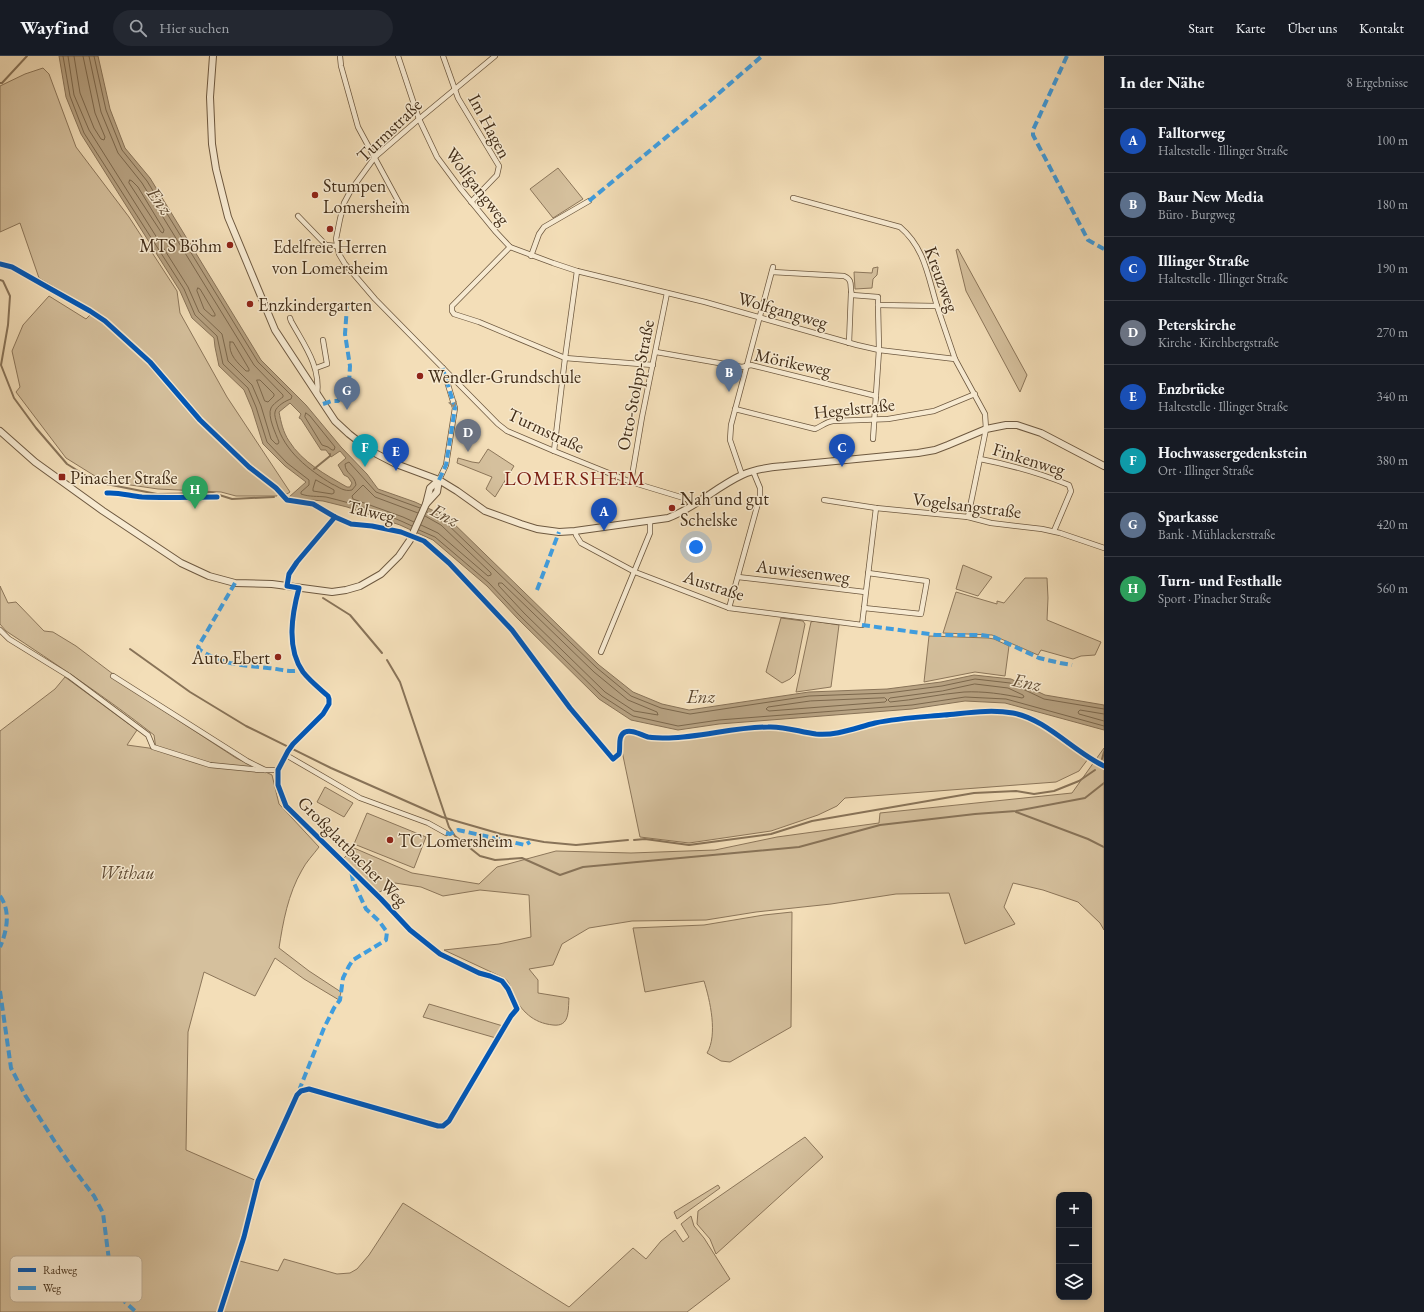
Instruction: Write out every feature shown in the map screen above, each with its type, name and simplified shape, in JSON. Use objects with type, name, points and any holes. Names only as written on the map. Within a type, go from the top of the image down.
[{"type":"street","points":[[213,56],[210,97],[212,144],[216,169],[228,217],[275,330],[335,420],[362,444],[396,464],[439,480],[485,511],[537,529],[559,532],[650,521],[677,515],[742,475],[753,471],[784,466],[935,450],[986,429],[1006,425],[1028,428],[1041,433],[1104,466]]},
{"type":"street","points":[[340,56],[358,127],[403,210]]},
{"type":"street","name":"Wolfgangweg","points":[[398,56],[419,119],[437,157],[471,202],[510,247],[531,256],[577,271],[705,302],[849,343],[879,350],[955,359]]},
{"type":"street","name":"Im Hagen","points":[[443,56],[454,90],[499,166],[497,175],[471,202]]},
{"type":"street","name":"Turmstraße","points":[[495,56],[375,157],[351,190],[344,203],[336,239],[336,246],[339,254],[345,264],[375,299],[498,424],[507,430],[554,451],[631,482],[687,499],[692,506]]},
{"type":"street","name":"Kreuzweg","points":[[793,198],[900,227],[910,236],[923,258],[955,359]]},
{"type":"street","points":[[531,256],[539,234],[544,227],[589,201]]},
{"type":"street","points":[[298,216],[326,245],[336,246]]},
{"type":"street","points":[[510,247],[452,306],[452,311],[454,314],[479,322],[565,358],[653,366]]},
{"type":"street","points":[[742,475],[730,440],[731,425],[772,270],[844,276],[848,278],[851,282],[849,343]]},
{"type":"street","points":[[554,451],[577,271]]},
{"type":"street","name":"Otto-Stolpp-Straße","points":[[631,482],[642,417],[667,293]]},
{"type":"street","points":[[851,293],[852,295],[878,297],[879,350],[873,439]]},
{"type":"street","points":[[878,305],[937,306]]},
{"type":"street","points":[[290,318],[290,321],[316,368],[318,388],[317,395]]},
{"type":"street","points":[[316,368],[326,364],[323,340]]},
{"type":"street","name":"Mörikeweg","points":[[656,352],[742,367],[751,365],[876,396]]},
{"type":"street","points":[[955,359],[985,414],[986,429],[968,517]]},
{"type":"street","points":[[0,432],[35,462],[103,511],[195,570],[209,576],[235,583],[287,586],[332,592],[346,590],[360,586],[381,574],[391,565],[410,540],[430,496],[430,488],[439,480],[443,472],[455,408],[442,366]]},
{"type":"street","name":"Hegelstraße","points":[[735,409],[815,429],[823,426],[827,422],[833,421],[874,420],[934,411],[975,394]]},
{"type":"street","name":"Finkenweg","points":[[980,459],[1029,470],[1069,485],[1071,491],[1054,531]]},
{"type":"street","points":[[729,608],[760,496],[760,488],[753,471]]},
{"type":"street","name":"Vogelsangstraße","points":[[824,500],[876,508],[968,517],[991,523],[1054,531],[1104,548]]},
{"type":"street","points":[[868,573],[927,582],[921,614],[864,608],[865,592],[876,508]]},
{"type":"street","name":"Talweg","points":[[287,586],[289,574],[297,562],[335,517],[351,524],[372,526],[401,532]]},
{"type":"street","points":[[601,652],[650,533],[650,521]]},
{"type":"street","name":"Austraße","points":[[575,531],[581,543],[635,572],[729,608],[862,625],[864,608]]},
{"type":"street","name":"Auwiesenweg","points":[[738,576],[865,592]]},
{"type":"street","points":[[0,630],[9,639],[69,676],[148,735],[153,747],[210,764],[278,770],[293,744],[323,714],[329,699],[328,696],[310,680],[302,670],[294,651],[292,635],[293,622],[299,588]]},
{"type":"street","points":[[113,676],[246,761],[266,770]]},
{"type":"street","points":[[287,753],[295,761],[360,798],[428,823],[446,833]]},
{"type":"street","name":"Großglattbacher Weg","points":[[278,770],[278,785],[286,806],[381,899],[410,930],[440,954],[479,973],[502,981],[508,989],[517,1009]]},
{"type":"green space","points":[[43,68],[49,74],[76,147],[129,217],[177,291],[180,313],[227,397],[290,492],[287,494],[219,436],[191,408],[152,361],[102,315],[39,278],[20,223],[0,232],[0,86],[25,74]]},
{"type":"green space","points":[[558,168],[583,199],[553,218],[530,189]]},
{"type":"green space","points":[[958,249],[1027,375],[1020,392],[966,291],[956,250]]},
{"type":"green space","points":[[878,267],[877,275],[873,279],[872,288],[855,289],[854,272],[872,273],[873,268]]},
{"type":"green space","points":[[49,296],[86,319],[91,314],[123,340],[150,367],[198,422],[256,476],[278,494],[277,496],[236,496],[221,492],[158,489],[103,481],[66,458],[16,392],[20,387],[12,351],[23,325]]},
{"type":"green space","points":[[488,449],[514,466],[495,497],[486,489],[492,477],[457,463],[458,458],[479,463]]},
{"type":"green space","points":[[963,565],[992,577],[978,596],[956,589]]},
{"type":"green space","points":[[1025,578],[1047,578],[1047,620],[1101,642],[1095,655],[1081,656],[1073,659],[1041,650],[1038,655],[992,635],[943,633],[956,592],[997,604],[997,601],[1004,603]]},
{"type":"green space","name":"Withau","points":[[0,586],[8,603],[16,602],[44,631],[53,632],[76,646],[113,674],[112,677],[236,758],[272,775],[279,804],[319,847],[304,867],[293,889],[284,918],[279,948],[309,971],[341,992],[339,1000],[304,979],[275,958],[255,996],[204,972],[188,1032],[186,1150],[257,1181],[236,1260],[278,1271],[284,1259],[337,1274],[350,1273],[357,1269],[369,1255],[403,1203],[569,1307],[633,1248],[646,1259],[661,1241],[675,1230],[683,1242],[689,1237],[681,1224],[691,1216],[694,1226],[704,1238],[730,1279],[687,1312],[0,1312],[0,731],[55,689],[65,677],[137,730],[127,745],[156,749],[154,735],[100,695],[6,631],[0,624]]},
{"type":"green space","points":[[781,618],[803,621],[805,624],[795,674],[790,679],[782,683],[766,672]]},
{"type":"green space","points":[[813,621],[839,625],[831,687],[796,692],[811,622]]},
{"type":"green space","points":[[929,636],[988,638],[994,639],[1009,646],[1005,676],[975,672],[924,682]]},
{"type":"green space","points":[[984,713],[1004,713],[1035,722],[1053,733],[1088,759],[1079,771],[1056,782],[845,798],[837,806],[818,815],[771,831],[689,843],[640,837],[622,751],[622,736],[625,734],[632,733],[660,740],[686,739],[730,731],[776,728],[817,735],[829,735],[841,734],[875,724],[900,720]]},
{"type":"green space","points":[[1104,748],[1104,930],[1100,923],[1078,902],[1043,890],[1013,883],[1004,907],[1015,924],[965,944],[949,893],[896,894],[706,920],[632,921],[589,928],[562,944],[553,965],[529,969],[538,980],[538,993],[569,998],[567,1017],[563,1023],[559,1025],[539,1022],[528,1015],[516,1000],[506,979],[444,950],[499,944],[531,937],[529,895],[480,890],[443,896],[421,887],[395,883],[378,893],[343,859],[354,848],[412,873],[479,884],[497,867],[556,851],[631,853],[715,850],[777,837],[879,823],[880,813],[1072,793]]},
{"type":"green space","points":[[325,787],[353,803],[344,817],[317,802]]},
{"type":"green space","name":"TC Lomersheim","points":[[367,813],[426,837],[414,868],[354,844]]},
{"type":"green space","points":[[792,912],[791,1027],[730,1062],[721,1061],[707,1053],[712,1037],[712,1017],[704,981],[645,992],[633,928],[704,925]]},
{"type":"green space","points":[[429,1004],[503,1026],[496,1038],[423,1017]]},
{"type":"green space","points":[[805,1137],[823,1157],[716,1254],[710,1239],[697,1224],[698,1211]]},
{"type":"green space","points":[[718,1185],[720,1188],[677,1219],[674,1212]]},
{"type":"water","name":"Enz","points":[[59,56],[98,56],[110,109],[125,148],[150,178],[261,360],[306,405],[341,447],[367,474],[378,489],[415,502],[447,517],[599,665],[633,692],[662,704],[689,710],[809,692],[887,689],[941,682],[974,675],[1011,679],[1045,695],[1104,705],[1104,730],[1005,703],[965,701],[912,709],[719,724],[678,730],[631,720],[599,699],[518,619],[487,586],[433,540],[400,525],[347,507],[323,501],[289,497],[306,482],[285,466],[263,444],[252,409],[244,390],[219,366],[214,338],[192,318],[180,291],[81,134],[66,97]],"holes":[[[290,403],[301,414],[299,418],[321,450],[326,450],[331,457],[340,451],[346,458],[338,465],[344,475],[348,477],[352,483],[350,487],[347,487],[331,478],[308,462],[294,449],[284,431],[279,412]]]},
{"type":"waterway","points":[[0,83],[2,83],[27,56]]},
{"type":"waterway","points":[[0,280],[3,281],[10,296],[8,325],[1,365],[14,398],[36,428],[67,464],[96,482],[157,494],[213,493],[232,499],[274,497]]},
{"type":"waterway","points":[[314,469],[330,456],[330,454]]},
{"type":"waterway","points":[[323,598],[350,615],[382,653]]},
{"type":"waterway","points":[[130,649],[190,692],[246,726],[331,768],[442,817],[501,834],[544,842],[576,845],[628,840]]},
{"type":"waterway","points":[[387,660],[400,682],[449,827],[455,836],[480,856],[495,860],[522,858],[560,875],[583,867],[799,847],[880,825],[975,814],[1016,811],[1085,798],[1104,783]]},
{"type":"waterway","points":[[1102,759],[1104,752]]},
{"type":"waterway","points":[[634,840],[645,839],[689,845],[771,834],[812,821],[974,793],[1016,791],[1034,794],[1054,791],[1079,781],[1095,770]]},
{"type":"waterway","points":[[1016,812],[1088,839],[1104,847]]},
{"type":"marked path","points":[[589,201],[762,56]]},
{"type":"marked path","points":[[1067,56],[1033,130],[1033,135],[1088,240],[1104,249]]},
{"type":"marked path","points":[[323,404],[338,401],[349,383],[350,366],[345,334],[347,306]]},
{"type":"marked path","points":[[439,480],[446,465],[455,408],[442,366]]},
{"type":"marked path","points":[[537,590],[559,532]]},
{"type":"marked path","points":[[235,583],[198,647],[200,650],[217,659],[233,664],[289,671],[302,670]]},
{"type":"marked path","points":[[862,625],[936,635],[981,635],[994,637],[1039,658],[1072,665]]},
{"type":"marked path","points":[[446,833],[450,834],[458,830],[525,845],[530,842]]},
{"type":"marked path","points":[[301,1091],[300,1088],[324,1028],[334,1008],[340,1000],[343,978],[349,966],[353,960],[386,940],[387,932],[379,921],[366,909],[353,881],[351,870]]},
{"type":"marked path","points":[[0,896],[6,908],[7,915],[6,928],[0,947]]},
{"type":"marked path","points":[[0,991],[11,1068],[25,1095],[72,1167],[94,1196],[103,1213],[108,1256]]},
{"type":"marked path","points":[[125,1302],[136,1312]]},
{"type":"cycle path","points":[[0,264],[12,267],[105,321],[150,362],[200,420],[249,467],[276,488],[287,500],[313,504],[335,517],[351,524],[372,526],[401,532],[424,541],[449,563],[512,630],[570,708],[613,759],[619,754],[621,736],[628,731],[656,738],[694,736],[755,727],[786,728],[816,734],[831,734],[892,720],[970,712],[996,711],[1025,716],[1037,722],[1082,753],[1104,766]]},
{"type":"cycle path","points":[[107,493],[142,497],[217,497]]},
{"type":"cycle path","points":[[220,1312],[244,1237],[258,1181],[297,1095],[301,1091],[309,1089],[438,1126],[443,1126],[449,1121],[511,1016],[517,1009],[508,989],[502,981],[479,973],[440,954],[410,930],[381,899],[286,806],[278,785],[278,770],[288,751],[323,714],[329,704],[328,696],[303,672],[294,652],[292,631],[294,609],[299,588],[287,586],[289,574],[297,562],[335,517]]},
{"type":"place","name":"Stumpen Lomersheim","points":[[315,195]]},
{"type":"place","name":"Edelfreie Herren von Lomersheim","points":[[330,229]]},
{"type":"place","name":"MTS Böhm","points":[[230,245]]},
{"type":"place","name":"Enzkindergarten","points":[[250,304]]},
{"type":"place","name":"Wendler-Grundschule","points":[[420,376]]},
{"type":"place","name":"Baur New Media","points":[[729,392]]},
{"type":"place","name":"Sparkasse","points":[[347,410]]},
{"type":"place","name":"Peterskirche","points":[[468,452]]},
{"type":"place","name":"Hochwassergedenkstein","points":[[365,467]]},
{"type":"place","name":"Illinger Straße","points":[[842,467]]},
{"type":"place","name":"Enzbrücke","points":[[396,471]]},
{"type":"place","name":"Pinacher Straße","points":[[62,477]]},
{"type":"place","name":"Nah und gut Schelske","points":[[672,508]]},
{"type":"place","name":"Turn- und Festhalle","points":[[195,509]]},
{"type":"place","name":"Falltorweg","points":[[604,531]]},
{"type":"place","name":"Auto Ebert","points":[[278,657]]},
{"type":"place","name":"TC Lomersheim","points":[[390,840]]},
{"type":"district","name":"LOMERSHEIM","points":[[575,478]]}]
